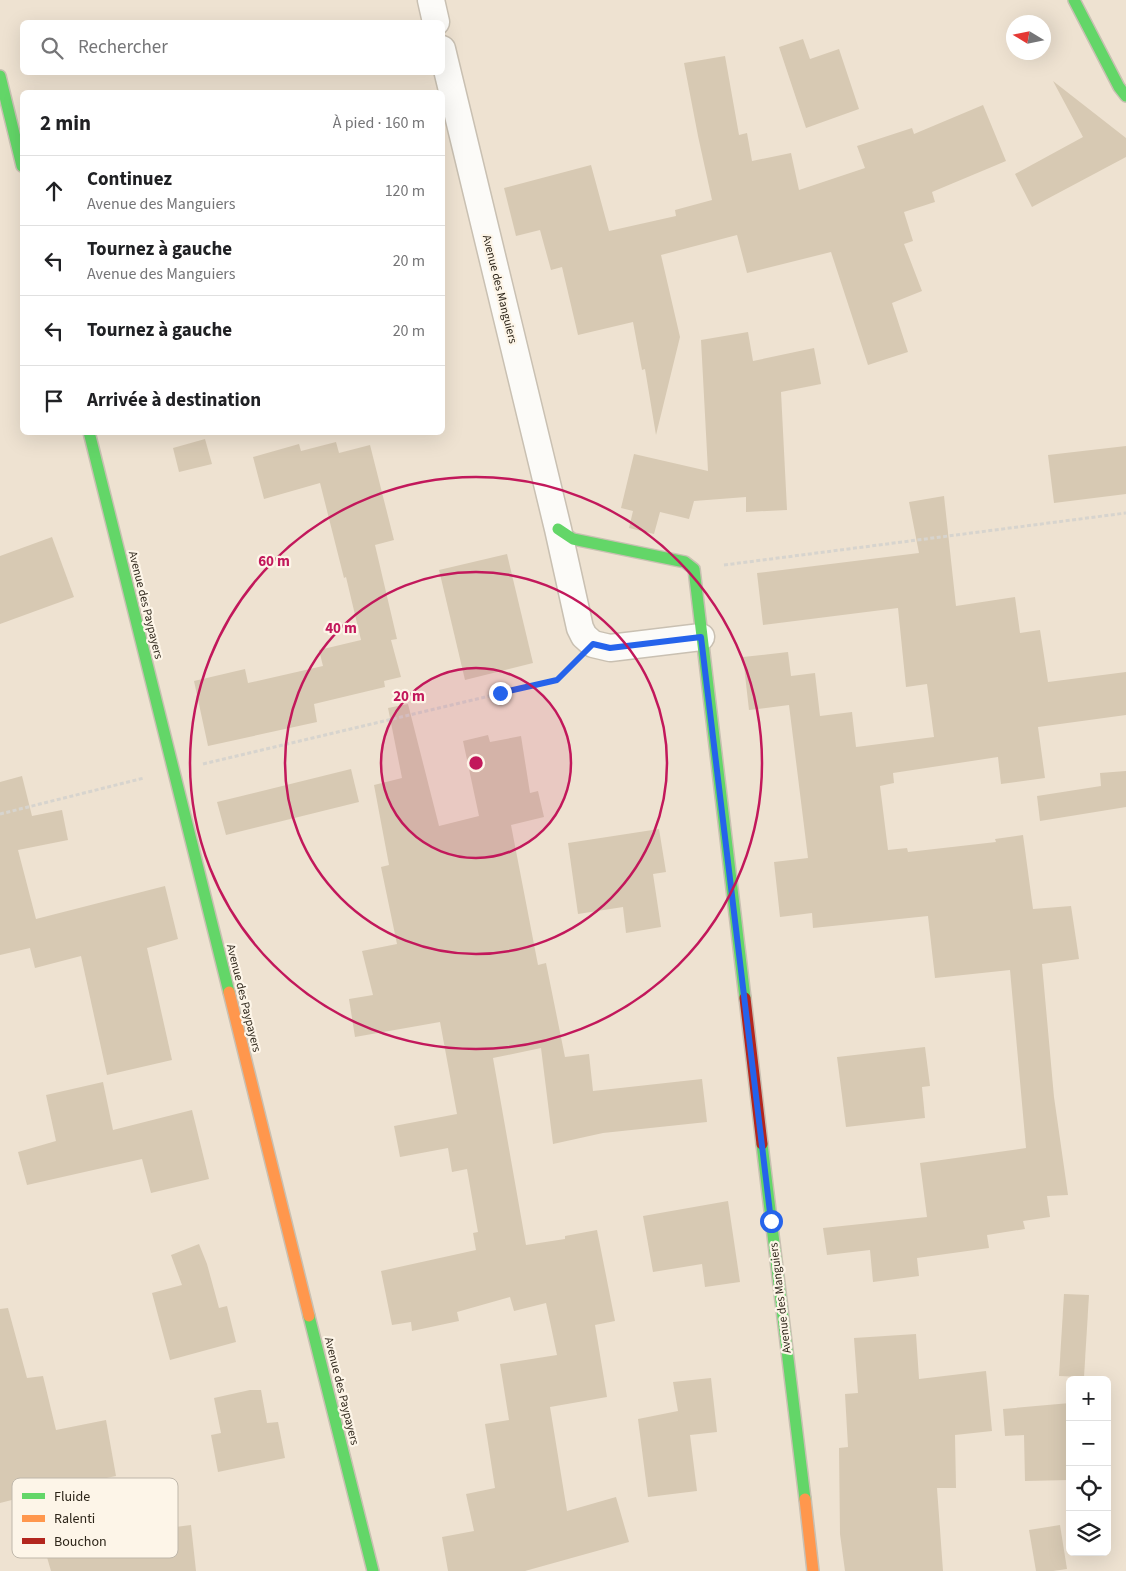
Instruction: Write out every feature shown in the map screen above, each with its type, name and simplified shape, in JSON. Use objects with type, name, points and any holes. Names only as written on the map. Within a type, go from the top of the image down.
[{"type":"street","points":[[431,0],[436,20]]},
{"type":"street","points":[[1074,0],[1119,87],[1126,96]]},
{"type":"street","name":"Avenue des Manguiers","points":[[445,61],[558,529],[580,628],[584,636],[593,644]]},
{"type":"street","points":[[0,76],[20,158]]},
{"type":"street","name":"Avenue des Paypayers","points":[[90,435],[373,1571]]},
{"type":"street","points":[[558,529],[573,539],[685,562],[694,569]]},
{"type":"street","name":"Avenue des Manguiers","points":[[694,569],[813,1571]]},
{"type":"street","points":[[593,644],[610,648],[701,637]]},
{"type":"path","points":[[694,569],[1126,513]]},
{"type":"path","points":[[0,814],[557,680],[593,644]]},
{"type":"building","points":[[803,39],[810,59],[839,49],[859,109],[806,128],[779,47]]},
{"type":"building","points":[[725,56],[739,135],[747,133],[752,161],[791,153],[799,190],[865,168],[857,146],[912,128],[914,134],[983,105],[1006,161],[932,192],[935,202],[904,212],[913,241],[904,244],[922,291],[892,303],[908,352],[868,365],[831,252],[747,273],[737,235],[661,255],[680,337],[656,435],[645,369],[642,370],[633,322],[578,335],[562,267],[551,270],[540,230],[516,236],[504,188],[591,165],[609,231],[676,216],[675,210],[712,200],[684,63]]},
{"type":"building","points":[[1053,81],[1126,138],[1126,157],[1032,207],[1015,174],[1083,137]]},
{"type":"building","points":[[748,332],[753,361],[814,348],[821,384],[781,392],[787,510],[746,512],[746,497],[694,501],[689,519],[660,512],[654,534],[629,528],[633,511],[621,508],[634,454],[708,471],[701,340]]},
{"type":"building","points":[[205,439],[212,464],[179,472],[173,448]]},
{"type":"building","points":[[336,442],[339,453],[370,445],[394,540],[375,545],[397,639],[391,640],[401,677],[384,681],[385,687],[314,704],[317,722],[208,746],[194,681],[245,669],[248,683],[323,666],[319,650],[361,640],[320,483],[264,499],[253,457],[299,444],[301,451]]},
{"type":"building","points":[[1126,446],[1126,494],[1054,503],[1048,455]]},
{"type":"building","points":[[944,496],[956,606],[1015,597],[1020,633],[1040,630],[1048,682],[1126,672],[1126,715],[1038,727],[1045,778],[1001,784],[998,757],[893,773],[894,783],[880,786],[888,850],[907,848],[908,852],[996,842],[995,839],[1023,835],[1033,909],[1071,906],[1079,959],[1042,964],[1054,1097],[1068,1195],[1047,1196],[1050,1217],[1023,1221],[1025,1229],[987,1235],[989,1248],[917,1258],[919,1276],[873,1282],[870,1250],[827,1255],[823,1228],[927,1217],[920,1163],[1026,1148],[1010,970],[935,978],[928,916],[813,928],[812,913],[780,917],[774,862],[808,858],[789,705],[749,710],[743,657],[788,652],[791,676],[815,673],[820,716],[852,712],[856,747],[934,737],[927,684],[906,687],[898,608],[763,625],[757,573],[919,553],[909,502]]},
{"type":"building","points":[[52,537],[74,597],[0,624],[0,556]]},
{"type":"building","points":[[507,554],[533,663],[465,680],[439,570]]},
{"type":"building","points":[[408,704],[439,826],[479,816],[463,741],[488,735],[490,742],[521,736],[530,793],[538,791],[544,817],[511,825],[538,965],[546,963],[565,1057],[589,1054],[593,1091],[702,1079],[707,1122],[603,1133],[553,1144],[541,1048],[493,1058],[526,1245],[565,1239],[565,1236],[597,1230],[615,1321],[595,1325],[607,1397],[550,1407],[567,1511],[616,1497],[629,1542],[525,1571],[448,1571],[442,1537],[474,1531],[466,1494],[495,1488],[485,1424],[509,1420],[500,1364],[557,1355],[546,1303],[514,1311],[510,1297],[457,1312],[459,1321],[412,1331],[411,1322],[392,1325],[381,1271],[476,1250],[473,1233],[478,1232],[467,1169],[452,1172],[448,1148],[400,1157],[394,1126],[457,1114],[440,1022],[355,1037],[349,999],[373,995],[362,951],[397,944],[381,867],[389,865],[374,785],[402,778],[388,708]]},
{"type":"building","points":[[351,769],[359,802],[226,835],[217,802]]},
{"type":"building","points":[[1126,771],[1126,807],[1040,821],[1037,796],[1101,786],[1100,773]]},
{"type":"building","points":[[22,776],[32,816],[62,810],[68,840],[18,850],[36,919],[165,886],[178,939],[147,948],[172,1060],[107,1075],[81,956],[35,968],[30,948],[0,955],[0,782]]},
{"type":"building","points":[[659,829],[666,872],[653,874],[661,927],[626,933],[623,907],[578,914],[568,843]]},
{"type":"building","points":[[925,1047],[930,1086],[922,1087],[925,1118],[846,1127],[837,1057]]},
{"type":"building","points":[[103,1082],[113,1130],[192,1110],[209,1179],[151,1193],[142,1159],[27,1185],[18,1152],[56,1141],[46,1095]]},
{"type":"building","points":[[728,1201],[740,1282],[705,1287],[702,1264],[653,1272],[643,1216]]},
{"type":"building","points":[[199,1244],[207,1264],[219,1308],[227,1306],[236,1342],[170,1360],[152,1293],[182,1285],[171,1255]]},
{"type":"building","points":[[1064,1294],[1089,1295],[1084,1376],[1059,1376]]},
{"type":"building","points":[[8,1308],[27,1378],[43,1376],[56,1430],[106,1420],[116,1476],[106,1478],[12,1478],[12,1500],[0,1503],[0,1309]]},
{"type":"building","points":[[916,1334],[919,1379],[986,1371],[992,1431],[955,1435],[956,1488],[937,1488],[943,1571],[845,1571],[840,1534],[839,1448],[848,1447],[845,1394],[858,1393],[854,1338]]},
{"type":"building","points":[[711,1378],[717,1432],[690,1435],[697,1491],[648,1497],[638,1419],[678,1411],[673,1382]]},
{"type":"building","points":[[250,1390],[261,1390],[267,1423],[278,1422],[285,1458],[218,1472],[211,1435],[221,1433],[214,1398]]},
{"type":"building","points":[[1066,1403],[1066,1480],[1025,1481],[1024,1435],[1005,1436],[1003,1409]]},
{"type":"building","points":[[191,1525],[196,1571],[51,1571],[47,1558],[178,1558],[178,1527]]},
{"type":"building","points":[[1060,1525],[1067,1569],[1036,1571],[1029,1530]]},
{"type":"traffic: fast","points":[[1074,0],[1119,87],[1126,96]]},
{"type":"traffic: fast","points":[[0,76],[20,158]]},
{"type":"traffic: fast","points":[[90,435],[229,992]]},
{"type":"traffic: fast","points":[[558,529],[573,539],[685,562],[694,569],[745,998]]},
{"type":"traffic: fast","points":[[762,1144],[805,1499]]},
{"type":"traffic: fast","points":[[309,1316],[373,1571]]},
{"type":"traffic: slow","points":[[229,992],[309,1316]]},
{"type":"traffic: slow","points":[[805,1499],[813,1571]]},
{"type":"traffic: jam","points":[[745,998],[762,1144]]},
{"type":"route","points":[[500,693],[557,680],[593,644],[610,648],[701,637],[771,1221]]}]
